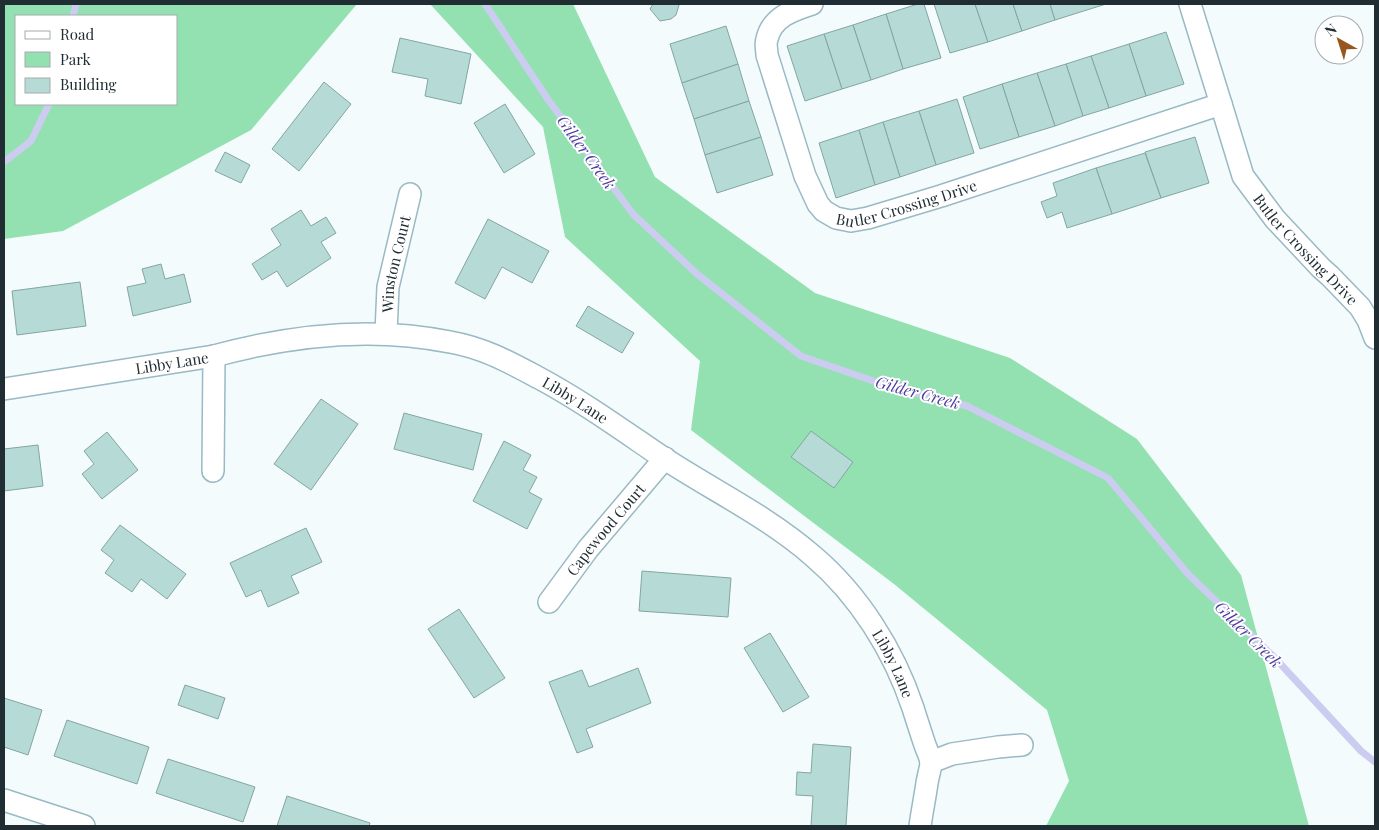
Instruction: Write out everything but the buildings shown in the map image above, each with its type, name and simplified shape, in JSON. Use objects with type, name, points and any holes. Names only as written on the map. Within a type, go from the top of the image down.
[{"type":"street","name":"Butler Crossing Drive","points":[[812,4],[782,16],[772,26],[766,40],[767,55],[806,176],[818,204],[824,211],[836,218],[852,221],[868,218],[1221,104]]},
{"type":"street","name":"Butler Crossing Drive","points":[[1190,4],[1243,176],[1275,219],[1360,307],[1368,320],[1375,338]]},
{"type":"street","name":"Winston Court","points":[[386,333],[388,287],[410,194]]},
{"type":"street","name":"Libby Lane","points":[[4,389],[214,356],[289,340],[332,335],[386,333],[449,342],[477,349],[505,360],[559,389],[783,533],[813,556],[845,588],[871,623],[895,664],[909,696],[931,762],[920,826]]},
{"type":"street","points":[[213,471],[214,356]]},
{"type":"street","name":"Capewood Court","points":[[549,602],[588,549],[665,458]]},
{"type":"street","points":[[931,762],[952,754],[1022,745]]},
{"type":"street","points":[[4,800],[84,826]]},
{"type":"green space","points":[[4,4],[357,4],[251,130],[63,231],[4,239]]},
{"type":"green space","points":[[430,4],[573,4],[655,177],[815,293],[1010,358],[1137,439],[1241,575],[1309,826],[1046,826],[1069,781],[1047,710],[894,584],[691,430],[700,361],[565,237],[543,127]]},
{"type":"waterway","points":[[73,15],[76,4]]},
{"type":"waterway","name":"Gilder Creek","points":[[485,4],[549,101],[633,214],[697,274],[801,356],[882,384],[967,406],[1108,478],[1188,574],[1274,657],[1361,751],[1375,762]]},
{"type":"waterway","points":[[4,162],[31,141],[49,105]]}]
